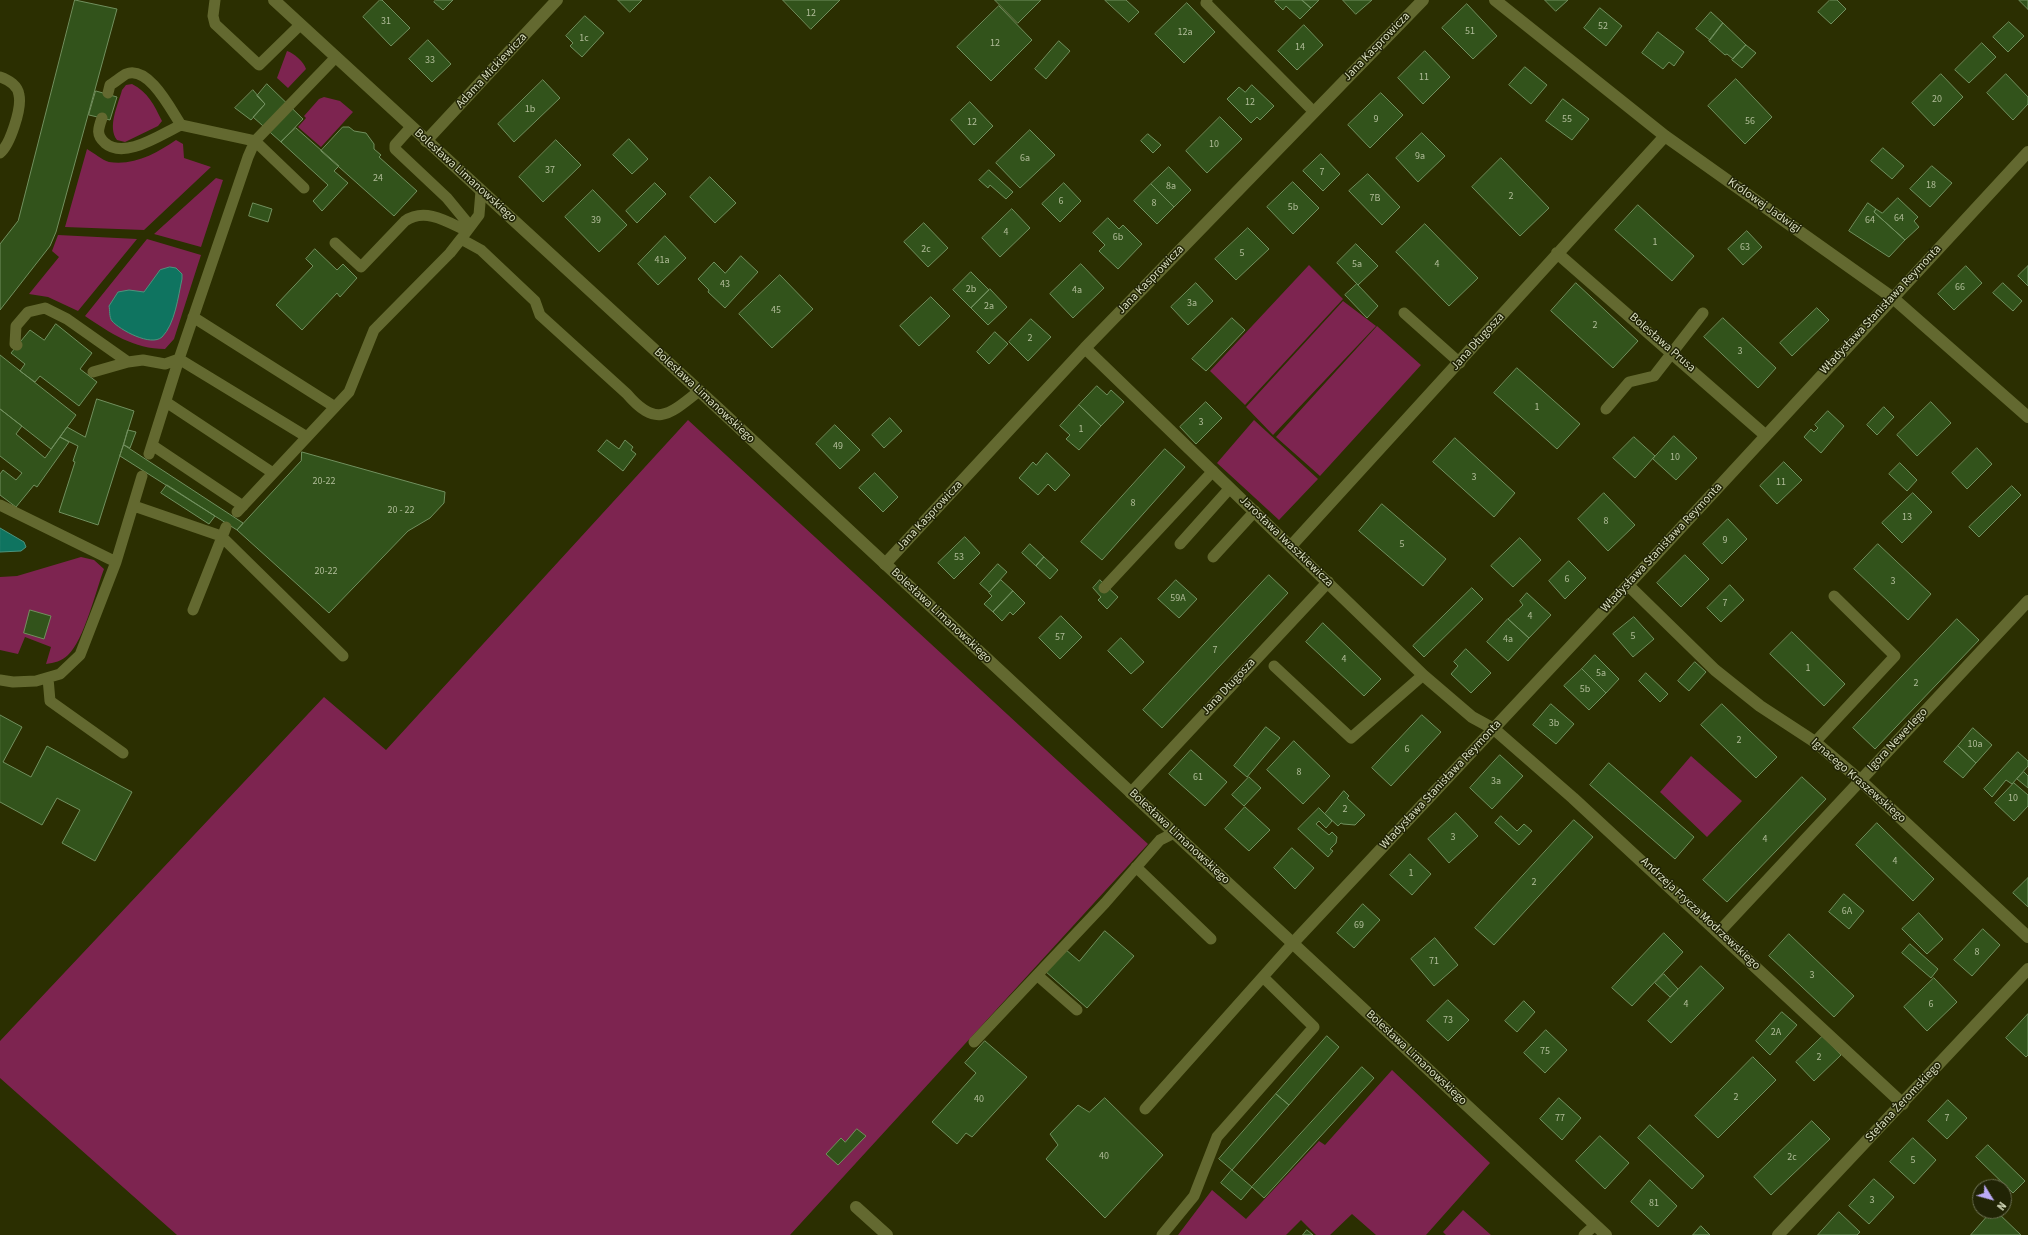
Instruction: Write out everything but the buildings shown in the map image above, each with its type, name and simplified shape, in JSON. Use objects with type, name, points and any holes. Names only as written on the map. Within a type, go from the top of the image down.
[{"type":"street","name":"Bolesława Limanowskiego","points":[[274,0],[699,391],[1606,1235]]},
{"type":"street","name":"Adama Mickiewicza","points":[[426,141],[557,0]]},
{"type":"street","name":"Jana Kasprowicza","points":[[885,564],[1085,348],[1423,0]]},
{"type":"street","name":"Królowej Jadwigi","points":[[1495,0],[1664,136],[1893,298],[2028,417]]},
{"type":"street","name":"Jana Długosza","points":[[1291,546],[1460,363],[1557,253],[1664,136]]},
{"type":"street","name":"Władysława Stanisława Reymonta","points":[[1293,943],[1628,585],[2028,152]]},
{"type":"street","name":"Bolesława Prusa","points":[[1557,253],[1672,352],[1765,435]]},
{"type":"street","name":"Jarosława Iwaszkiewicza","points":[[1085,348],[1423,675],[1472,717],[1494,729]]},
{"type":"street","name":"Jana Długosza","points":[[1131,793],[1328,582]]},
{"type":"street","name":"Ignacego Kraszewskiego","points":[[1628,585],[1715,670],[1760,706],[1815,742],[1860,780],[2028,936]]},
{"type":"street","name":"Igora Newerlego","points":[[1719,932],[2028,601]]},
{"type":"street","name":"Andrzeja Frycza Modrzewskiego","points":[[1494,729],[1573,798],[1903,1104]]},
{"type":"street","name":"Stefana Żeromskiego","points":[[1778,1235],[1903,1104],[2028,969]]},
{"type":"street","points":[[856,1207],[887,1235]]},
{"type":"lane","points":[[215,0],[213,16],[215,24],[259,65],[300,25]]},
{"type":"lane","points":[[1207,0],[1206,3],[1314,112]]},
{"type":"lane","points":[[336,57],[255,141],[248,157],[193,317],[151,450],[240,509],[349,392],[374,330],[446,258],[479,215],[481,191]]},
{"type":"lane","points":[[108,93],[110,85],[127,74],[141,75],[152,82],[180,124]]},
{"type":"lane","points":[[0,77],[14,85],[20,96],[17,118],[8,141],[0,153]]},
{"type":"lane","points":[[102,118],[98,131],[100,139],[109,147],[120,150],[130,148],[180,124],[255,141],[304,188]]},
{"type":"lane","points":[[411,127],[395,145],[395,149],[447,198],[466,232],[481,250],[535,301],[540,315],[627,394],[639,408],[650,414],[664,414],[676,411],[699,391]]},
{"type":"lane","points":[[335,243],[361,267],[405,221],[413,215],[427,215],[440,219],[466,232]]},
{"type":"lane","points":[[17,345],[15,344],[16,326],[28,312],[45,308],[67,319],[128,362]]},
{"type":"lane","points":[[1404,313],[1460,363]]},
{"type":"lane","points":[[1606,409],[1629,382],[1654,376],[1703,313]]},
{"type":"lane","points":[[193,317],[335,407]]},
{"type":"lane","points":[[93,372],[128,362],[143,360],[165,364],[179,359]]},
{"type":"lane","points":[[179,359],[307,437]]},
{"type":"lane","points":[[166,402],[273,473]]},
{"type":"lane","points":[[1104,588],[1213,471]]},
{"type":"lane","points":[[0,680],[28,682],[48,678],[60,674],[80,655],[116,562],[142,476]]},
{"type":"lane","points":[[1180,544],[1230,488]]},
{"type":"lane","points":[[0,505],[116,562]]},
{"type":"lane","points":[[134,506],[224,532],[343,656]]},
{"type":"lane","points":[[1213,557],[1255,511]]},
{"type":"lane","points":[[194,610],[224,532]]},
{"type":"lane","points":[[1815,742],[1895,656],[1834,596]]},
{"type":"lane","points":[[1274,666],[1351,738],[1423,675]]},
{"type":"lane","points":[[48,678],[50,701],[123,754]]},
{"type":"lane","points":[[974,1042],[1106,903],[1160,840],[1174,833]]},
{"type":"lane","points":[[1136,867],[1211,939]]},
{"type":"lane","points":[[1145,1109],[1293,943]]},
{"type":"lane","points":[[1037,976],[1076,1010]]},
{"type":"lane","points":[[1162,1235],[1194,1196],[1217,1137],[1314,1027],[1263,978]]},
{"type":"lane","points":[[1584,1235],[1595,1225]]},
{"type":"shaded area","points":[[287,51],[298,58],[306,69],[288,88],[277,78]]},
{"type":"shaded area","points":[[132,84],[138,87],[146,95],[153,104],[162,121],[158,126],[125,142],[117,140],[114,135],[113,122],[122,90],[126,85]]},
{"type":"shaded area","points":[[324,97],[340,101],[353,112],[321,147],[298,127],[306,118],[304,116],[319,99]]},
{"type":"shaded area","points":[[176,140],[183,144],[184,158],[211,167],[144,230],[65,227],[87,149],[109,162],[118,163],[136,160],[153,154]]},
{"type":"shaded area","points":[[216,178],[223,180],[201,247],[154,234]]},
{"type":"shaded area","points":[[58,235],[137,239],[78,311],[48,297],[29,294],[59,257],[52,251]]},
{"type":"shaded area","points":[[147,239],[201,255],[174,339],[165,349],[143,346],[123,339],[85,316]]},
{"type":"shaded area","points":[[1309,265],[1343,299],[1245,405],[1210,371]]},
{"type":"shaded area","points":[[1343,301],[1376,326],[1273,435],[1246,407]]},
{"type":"shaded area","points":[[1377,326],[1421,365],[1320,476],[1276,437]]},
{"type":"shaded area","points":[[688,420],[1148,844],[790,1235],[177,1235],[0,1078],[0,1041],[324,697],[386,750]]},
{"type":"shaded area","points":[[1254,420],[1318,479],[1279,520],[1217,463]]},
{"type":"shaded area","points":[[81,557],[94,560],[104,569],[84,627],[74,648],[68,655],[63,659],[46,664],[51,647],[25,637],[18,654],[0,650],[0,577],[17,576]]},
{"type":"shaded area","points":[[1691,756],[1742,801],[1707,837],[1660,792]]},
{"type":"shaded area","points":[[1392,1070],[1490,1163],[1426,1235],[1376,1235],[1352,1214],[1330,1235],[1316,1235],[1301,1220],[1286,1235],[1178,1235],[1212,1190],[1246,1219],[1319,1141],[1325,1145]]},
{"type":"shaded area","points":[[1463,1210],[1491,1235],[1446,1235],[1443,1232]]},
{"type":"water","points":[[170,267],[176,268],[182,274],[182,279],[173,318],[162,337],[157,340],[143,339],[128,333],[112,321],[109,306],[118,292],[129,290],[144,292],[160,270]]},
{"type":"water","points":[[0,528],[24,542],[26,547],[21,551],[0,552]]}]
